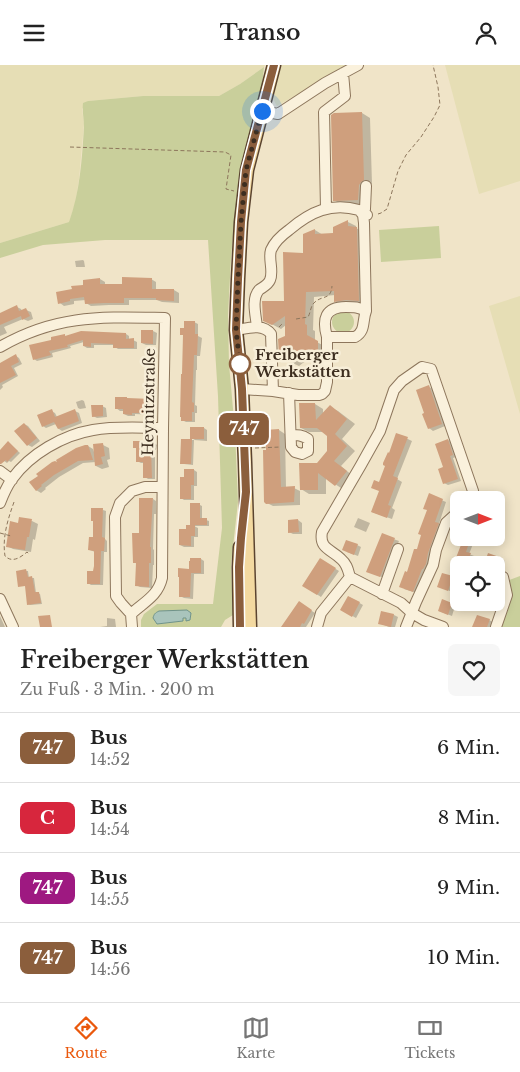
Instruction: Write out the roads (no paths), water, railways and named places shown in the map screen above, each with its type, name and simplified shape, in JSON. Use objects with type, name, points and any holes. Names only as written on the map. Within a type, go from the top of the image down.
[{"type":"main road","points":[[250,627],[242,389],[236,330],[238,269],[246,170],[274,65]]},
{"type":"main road","points":[[240,627],[239,567],[246,500]]},
{"type":"street","points":[[262,111],[278,113],[324,83],[358,65]]},
{"type":"street","points":[[326,209],[324,112],[345,96],[343,73]]},
{"type":"street","points":[[327,337],[355,337],[362,331],[363,318],[366,311],[366,186]]},
{"type":"street","points":[[257,327],[255,298],[272,278],[271,251],[281,235],[308,215],[326,209],[343,206],[351,207],[366,215]]},
{"type":"street","points":[[242,389],[298,395],[319,395],[324,391],[327,382],[326,318],[329,311],[337,307],[359,307],[366,311]]},
{"type":"street","name":"Heynitzstraße","points":[[0,347],[23,335],[74,320],[106,317],[166,318],[162,578],[155,594],[131,615]]},
{"type":"street","points":[[236,330],[257,327],[265,328],[271,334],[273,391]]},
{"type":"street","points":[[443,627],[424,620],[400,603],[350,577],[347,566],[342,559],[323,546],[322,532],[380,431],[394,390],[402,381],[422,367],[431,369],[473,491]]},
{"type":"street","points":[[290,393],[291,447],[295,452],[302,454],[308,451],[308,439],[304,436],[291,435]]},
{"type":"street","points":[[0,503],[12,479],[22,468],[42,451],[62,440],[76,434],[106,428],[163,428]]},
{"type":"street","points":[[0,471],[12,479]]},
{"type":"street","points":[[132,627],[131,615],[116,596],[115,517],[120,503],[132,491],[145,487],[162,487]]},
{"type":"street","points":[[406,627],[433,565],[436,550],[446,523],[450,519]]},
{"type":"street","points":[[382,594],[398,549]]},
{"type":"street","points":[[317,627],[321,613],[350,577]]},
{"type":"street","points":[[505,586],[507,595],[505,601]]},
{"type":"street","points":[[0,599],[13,627]]},
{"type":"street","points":[[496,627],[502,611]]},
{"type":"water","points":[[187,610],[191,613],[190,620],[186,621],[186,618],[183,618],[183,621],[157,624],[153,618],[159,611]]},
{"type":"place","name":"Freiberger Werkstätten","points":[[240,364]]}]
